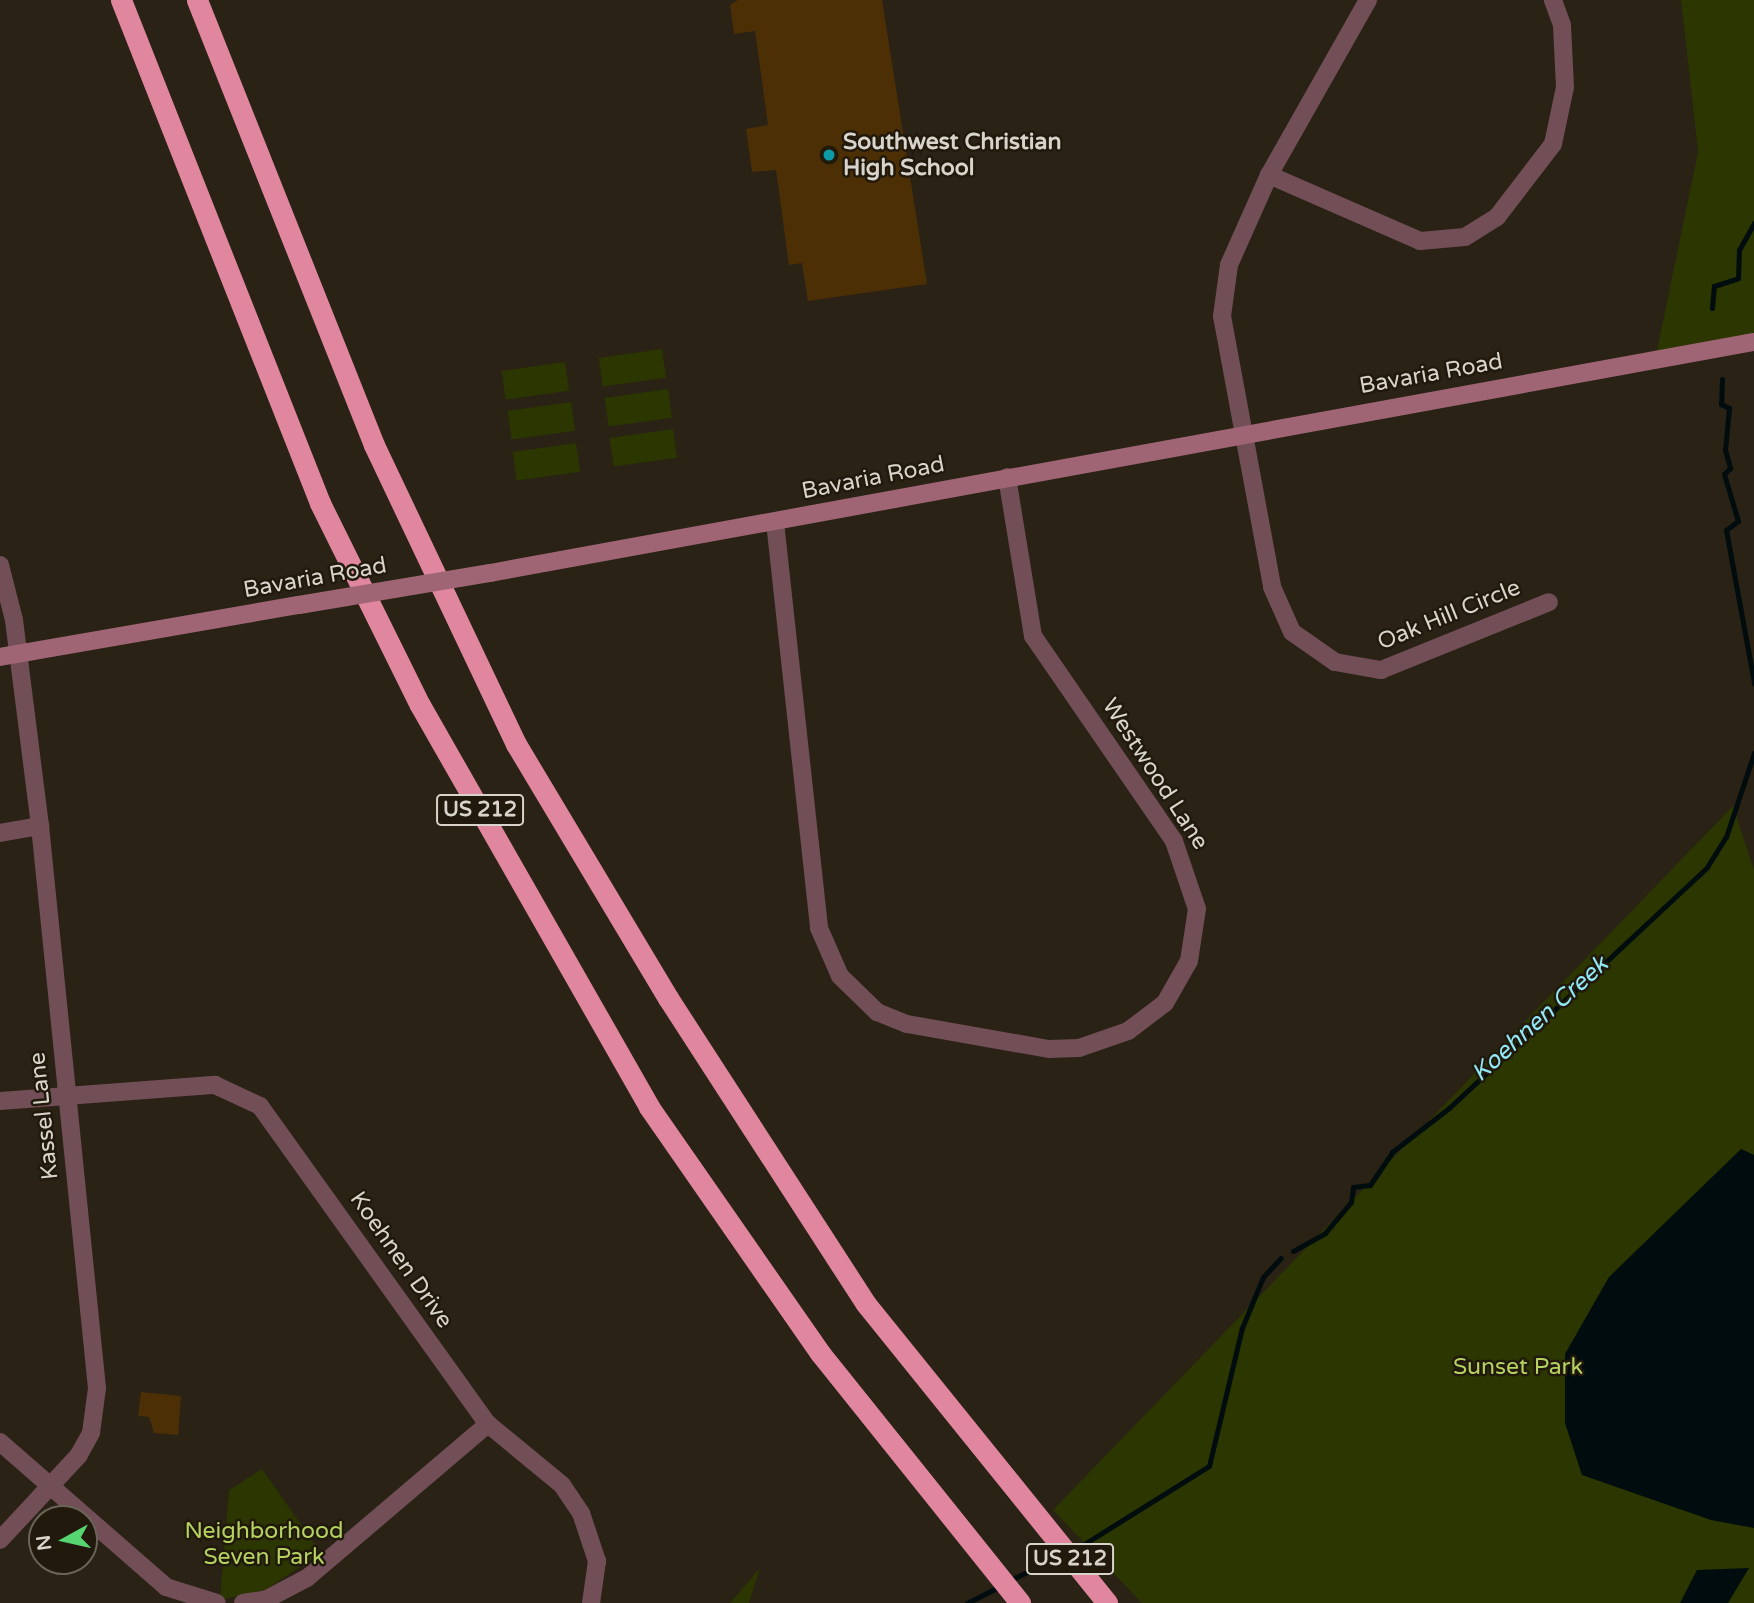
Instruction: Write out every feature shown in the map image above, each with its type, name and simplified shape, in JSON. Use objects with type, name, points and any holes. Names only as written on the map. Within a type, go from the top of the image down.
[{"type":"highway","name":"US 212","points":[[121,0],[320,503],[420,705],[649,1107],[820,1353],[1020,1603]]},
{"type":"highway","name":"US 212","points":[[197,0],[374,445],[516,744],[668,998],[866,1304],[1034,1517],[1107,1602]]},
{"type":"street","name":"Oak Hill Circle","points":[[1368,0],[1269,175],[1224,290],[1225,340],[1272,587],[1292,632],[1312,651],[1359,669],[1381,670],[1549,602]]},
{"type":"street","points":[[1269,175],[1420,242],[1465,237],[1497,218],[1553,144],[1565,87],[1562,25],[1553,0]]},
{"type":"street","name":"Bavaria Road","points":[[8,655],[775,522],[1242,432],[1754,342]]},
{"type":"street","name":"Westwood Lane","points":[[775,522],[819,928],[840,976],[877,1012],[907,1024],[1049,1049],[1079,1048],[1128,1031],[1165,1003],[1189,961],[1197,909],[1174,841],[1033,636],[1007,477]]},
{"type":"street","name":"Kassel Lane","points":[[0,565],[10,590],[8,655],[40,826],[97,1388],[91,1433],[54,1486],[0,1540]]},
{"type":"street","points":[[0,833],[40,826]]},
{"type":"street","name":"Koehnen Drive","points":[[0,1101],[215,1085],[260,1106],[488,1424],[562,1485],[581,1513],[597,1562],[592,1603]]},
{"type":"street","points":[[243,1603],[267,1599],[307,1577],[488,1424]]},
{"type":"street","points":[[0,1442],[54,1486],[166,1587],[216,1603]]},
{"type":"green space","points":[[1681,0],[1754,0],[1754,342],[1655,360],[1698,152]]},
{"type":"green space","points":[[662,349],[666,378],[603,387],[599,358]]},
{"type":"green space","points":[[565,362],[569,391],[506,400],[502,371]]},
{"type":"green space","points":[[668,389],[672,418],[609,427],[605,398]]},
{"type":"green space","points":[[571,402],[575,431],[512,440],[508,411]]},
{"type":"green space","points":[[673,429],[677,458],[614,467],[610,438]]},
{"type":"green space","points":[[576,443],[580,472],[517,481],[513,452]]},
{"type":"green space","name":"Sunset Park","points":[[1733,806],[1754,870],[1754,1603],[1142,1603],[1053,1510]]},
{"type":"green space","name":"Neighborhood Seven Park","points":[[262,1469],[321,1553],[265,1590],[220,1600],[229,1490]]},
{"type":"green space","points":[[760,1568],[749,1603],[730,1603]]},
{"type":"shaded area","points":[[1741,1149],[1754,1155],[1754,1528],[1711,1520],[1582,1475],[1565,1423],[1565,1354],[1609,1277]]},
{"type":"shaded area","points":[[1749,1568],[1728,1603],[1680,1603],[1697,1570]]},
{"type":"building","name":"Southwest Christian High School","points":[[738,0],[882,0],[927,284],[808,301],[802,263],[789,265],[776,170],[752,172],[746,129],[768,125],[755,31],[734,34],[730,5]]},
{"type":"building","points":[[141,1392],[181,1396],[178,1435],[154,1433],[149,1417],[138,1416]]},
{"type":"waterway","name":"Koehnen Creek","points":[[1712,308],[1714,286],[1738,278],[1739,250],[1754,223]]},
{"type":"waterway","name":"Koehnen Creek","points":[[1722,379],[1721,404],[1729,408],[1725,450],[1730,468],[1724,474],[1738,521],[1726,530],[1754,683]]},
{"type":"waterway","name":"Koehnen Creek","points":[[1293,1251],[1325,1233],[1351,1202],[1353,1187],[1370,1185],[1392,1152],[1449,1108],[1707,867],[1726,837],[1754,753]]},
{"type":"waterway","name":"Koehnen Creek","points":[[1073,1551],[1209,1466],[1242,1328],[1263,1277],[1281,1258]]},
{"type":"waterway","name":"Koehnen Creek","points":[[1010,1580],[1061,1556]]},
{"type":"waterway","name":"Koehnen Creek","points":[[967,1603],[999,1587]]},
{"type":"place","name":"Southwest Christian High School","points":[[829,155]]}]
